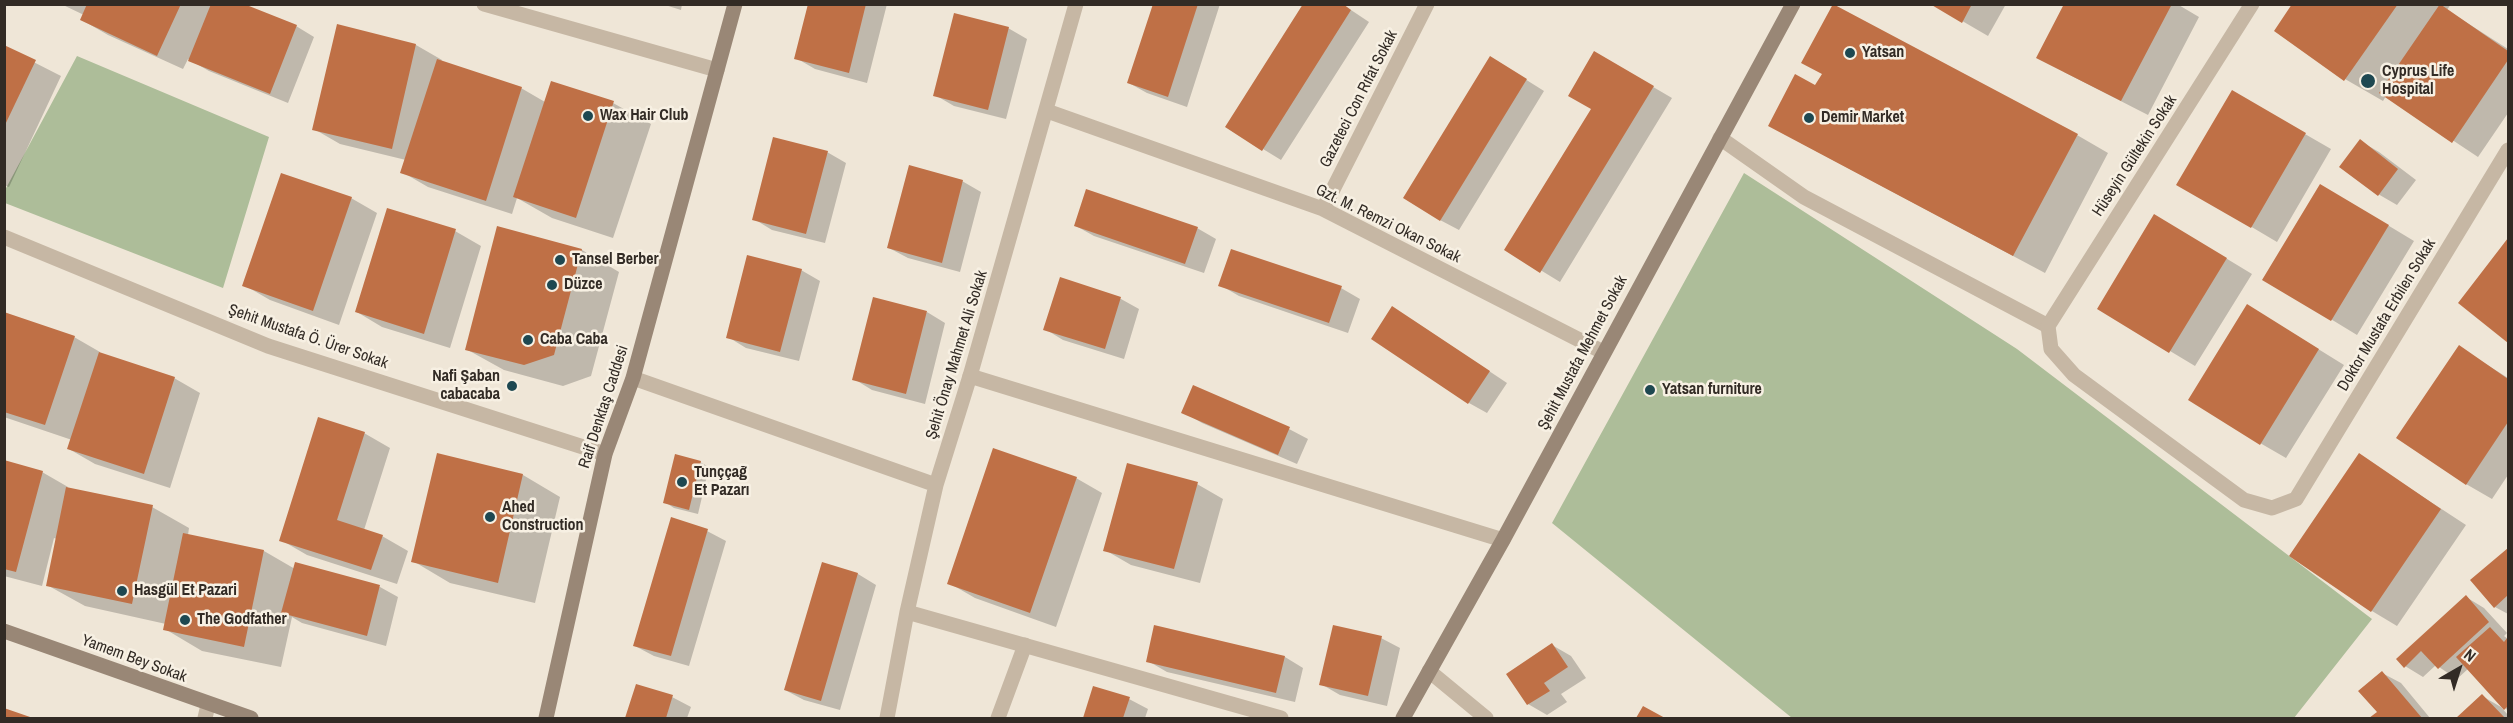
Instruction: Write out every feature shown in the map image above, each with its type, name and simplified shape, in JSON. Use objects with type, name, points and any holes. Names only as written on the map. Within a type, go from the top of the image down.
[{"type":"street","points":[[484,4],[717,70]]},
{"type":"street","name":"Raif Denktaş Caddesi","points":[[546,718],[605,454],[633,378],[735,4]]},
{"type":"street","name":"Şehit Önay Mahmet Ali Sokak","points":[[887,718],[907,612],[936,485],[970,376],[1076,4]]},
{"type":"street","name":"Gazeteci Con Rıfat Sokak","points":[[1323,209],[1427,4]]},
{"type":"street","name":"Şehit Mustafa Mehmet Sokak","points":[[1403,718],[1503,540],[1793,4]]},
{"type":"street","name":"Hüseyin Gültekin Sokak","points":[[2048,326],[2252,4]]},
{"type":"street","name":"Gzt. M. Remzi Okan Sokak","points":[[1047,111],[1323,209],[1603,352]]},
{"type":"street","points":[[1720,138],[1804,197],[2048,326]]},
{"type":"street","name":"Doktor Mustafa Erbilen Sokak","points":[[2048,326],[2052,349],[2074,375],[2244,500],[2272,508],[2296,499],[2508,150]]},
{"type":"street","name":"Şehit Mustafa Ö. Ürer Sokak","points":[[4,237],[268,346],[605,454]]},
{"type":"street","points":[[970,376],[1503,540]]},
{"type":"street","points":[[633,378],[936,485]]},
{"type":"street","points":[[907,612],[1281,718]]},
{"type":"street","name":"Yamem Bey Sokak","points":[[4,631],[207,712],[251,718]]},
{"type":"street","points":[[998,718],[1026,645]]},
{"type":"street","points":[[1429,671],[1486,718]]},
{"type":"green space","points":[[77,56],[269,137],[223,288],[5,203],[5,190]]},
{"type":"green space","points":[[1744,173],[2017,349],[2372,619],[2294,718],[1792,718],[1552,523]]},
{"type":"building","points":[[87,4],[181,4],[157,56],[80,20]]},
{"type":"building","points":[[211,4],[244,4],[297,25],[270,94],[188,61]]},
{"type":"building","points":[[808,4],[866,4],[849,73],[794,59]]},
{"type":"building","points":[[1153,4],[1198,4],[1168,97],[1127,83]]},
{"type":"building","points":[[1303,4],[1343,4],[1351,10],[1262,151],[1225,127]]},
{"type":"building","points":[[1833,4],[2078,134],[2013,256],[1768,126],[1795,74],[1815,85],[1822,74],[1801,63]]},
{"type":"building","points":[[1930,4],[1972,4],[1962,23]]},
{"type":"building","points":[[2064,4],[2172,4],[2121,101],[2036,58]]},
{"type":"building","points":[[2292,4],[2398,4],[2344,81],[2274,31]]},
{"type":"building","points":[[2440,4],[2508,51],[2508,60],[2452,143],[2379,93]]},
{"type":"building","points":[[954,13],[1009,27],[988,110],[933,96]]},
{"type":"building","points":[[337,24],[416,44],[392,149],[312,130]]},
{"type":"building","points":[[4,45],[36,60],[4,127]]},
{"type":"building","points":[[1594,51],[1654,86],[1540,273],[1504,250],[1591,109],[1568,96]]},
{"type":"building","points":[[1490,56],[1527,79],[1440,221],[1403,198]]},
{"type":"building","points":[[437,59],[522,87],[486,201],[400,173]]},
{"type":"building","points":[[551,81],[614,101],[576,218],[513,197]]},
{"type":"building","points":[[2232,90],[2306,133],[2251,228],[2176,185]]},
{"type":"building","points":[[773,137],[828,151],[806,234],[752,220]]},
{"type":"building","points":[[2360,139],[2398,169],[2378,196],[2339,167]]},
{"type":"building","points":[[909,165],[963,180],[942,263],[887,248]]},
{"type":"building","points":[[281,173],[352,197],[313,311],[242,286]]},
{"type":"building","points":[[2320,184],[2389,225],[2331,321],[2262,280]]},
{"type":"building","points":[[1086,189],[1198,227],[1185,264],[1074,226]]},
{"type":"building","points":[[387,208],[456,229],[424,334],[355,312]]},
{"type":"building","points":[[2154,214],[2227,258],[2169,353],[2097,309]]},
{"type":"building","points":[[497,226],[582,249],[554,355],[524,365],[465,350]]},
{"type":"building","points":[[2508,238],[2508,343],[2458,303]]},
{"type":"building","points":[[1231,249],[1342,286],[1329,323],[1218,286]]},
{"type":"building","points":[[747,255],[802,269],[780,352],[726,338]]},
{"type":"building","points":[[1060,277],[1121,297],[1105,349],[1043,330]]},
{"type":"building","points":[[873,297],[927,311],[906,394],[852,380]]},
{"type":"building","points":[[2247,304],[2319,349],[2260,445],[2188,400]]},
{"type":"building","points":[[1392,306],[1490,371],[1468,404],[1371,339]]},
{"type":"building","points":[[4,312],[75,336],[45,425],[4,412]]},
{"type":"building","points":[[2459,345],[2508,379],[2508,422],[2466,485],[2396,438]]},
{"type":"building","points":[[99,352],[175,377],[144,474],[67,449]]},
{"type":"building","points":[[1193,385],[1290,427],[1278,455],[1181,413]]},
{"type":"building","points":[[318,417],[365,432],[337,520],[383,535],[371,570],[279,541]]},
{"type":"building","points":[[993,448],[1077,477],[1030,613],[947,584]]},
{"type":"building","points":[[437,453],[523,474],[498,583],[411,562]]},
{"type":"building","points":[[2359,453],[2441,509],[2371,612],[2289,556]]},
{"type":"building","name":"Tunççağ Et Pazarı","points":[[675,454],[701,461],[689,510],[663,503]]},
{"type":"building","points":[[4,460],[43,471],[16,572],[4,569]]},
{"type":"building","points":[[1127,463],[1198,482],[1174,569],[1103,551]]},
{"type":"building","points":[[66,487],[153,505],[132,604],[46,586]]},
{"type":"building","points":[[671,517],[708,529],[671,656],[633,646]]},
{"type":"building","points":[[183,533],[264,550],[244,647],[163,630]]},
{"type":"building","points":[[2508,548],[2508,595],[2494,608],[2470,580]]},
{"type":"building","points":[[295,562],[380,585],[367,636],[281,613]]},
{"type":"building","points":[[822,562],[858,573],[821,701],[784,690]]},
{"type":"building","points":[[2466,595],[2489,622],[2438,669],[2421,651],[2404,668],[2396,659]]},
{"type":"building","points":[[1154,625],[1285,656],[1276,693],[1146,662]]},
{"type":"building","points":[[1333,625],[1382,636],[1368,696],[1319,685]]},
{"type":"building","points":[[2490,627],[2504,642],[2508,637],[2508,706],[2504,710],[2456,657]]},
{"type":"building","points":[[1552,643],[1568,667],[1544,683],[1550,691],[1527,705],[1506,674]]},
{"type":"building","points":[[2382,671],[2422,718],[2369,718],[2377,712],[2358,691]]},
{"type":"building","points":[[636,684],[673,695],[666,718],[625,718]]},
{"type":"building","points":[[1093,686],[1130,697],[1123,718],[1083,718]]},
{"type":"building","points":[[2482,694],[2505,718],[2456,718]]},
{"type":"building","points":[[1643,706],[1665,718],[1636,718]]},
{"type":"building","points":[[4,708],[33,718],[4,718]]},
{"type":"place","name":"Yatsan","points":[[1850,53]]},
{"type":"place","name":"Cyprus Life Hospital","points":[[2368,81]]},
{"type":"place","name":"Wax Hair Club","points":[[588,116]]},
{"type":"place","name":"Demir Market","points":[[1809,118]]},
{"type":"place","name":"Tansel Berber","points":[[560,260]]},
{"type":"place","name":"Düzce","points":[[552,285]]},
{"type":"place","name":"Caba Caba","points":[[528,340]]},
{"type":"place","name":"Nafi Şaban cabacaba","points":[[512,386]]},
{"type":"place","name":"Yatsan furniture","points":[[1650,390]]},
{"type":"place","name":"Tunççağ Et Pazarı","points":[[682,482]]},
{"type":"place","name":"Ahed Construction","points":[[490,517]]},
{"type":"place","name":"Hasgül Et Pazari","points":[[122,591]]},
{"type":"place","name":"The Godfather","points":[[185,620]]}]
